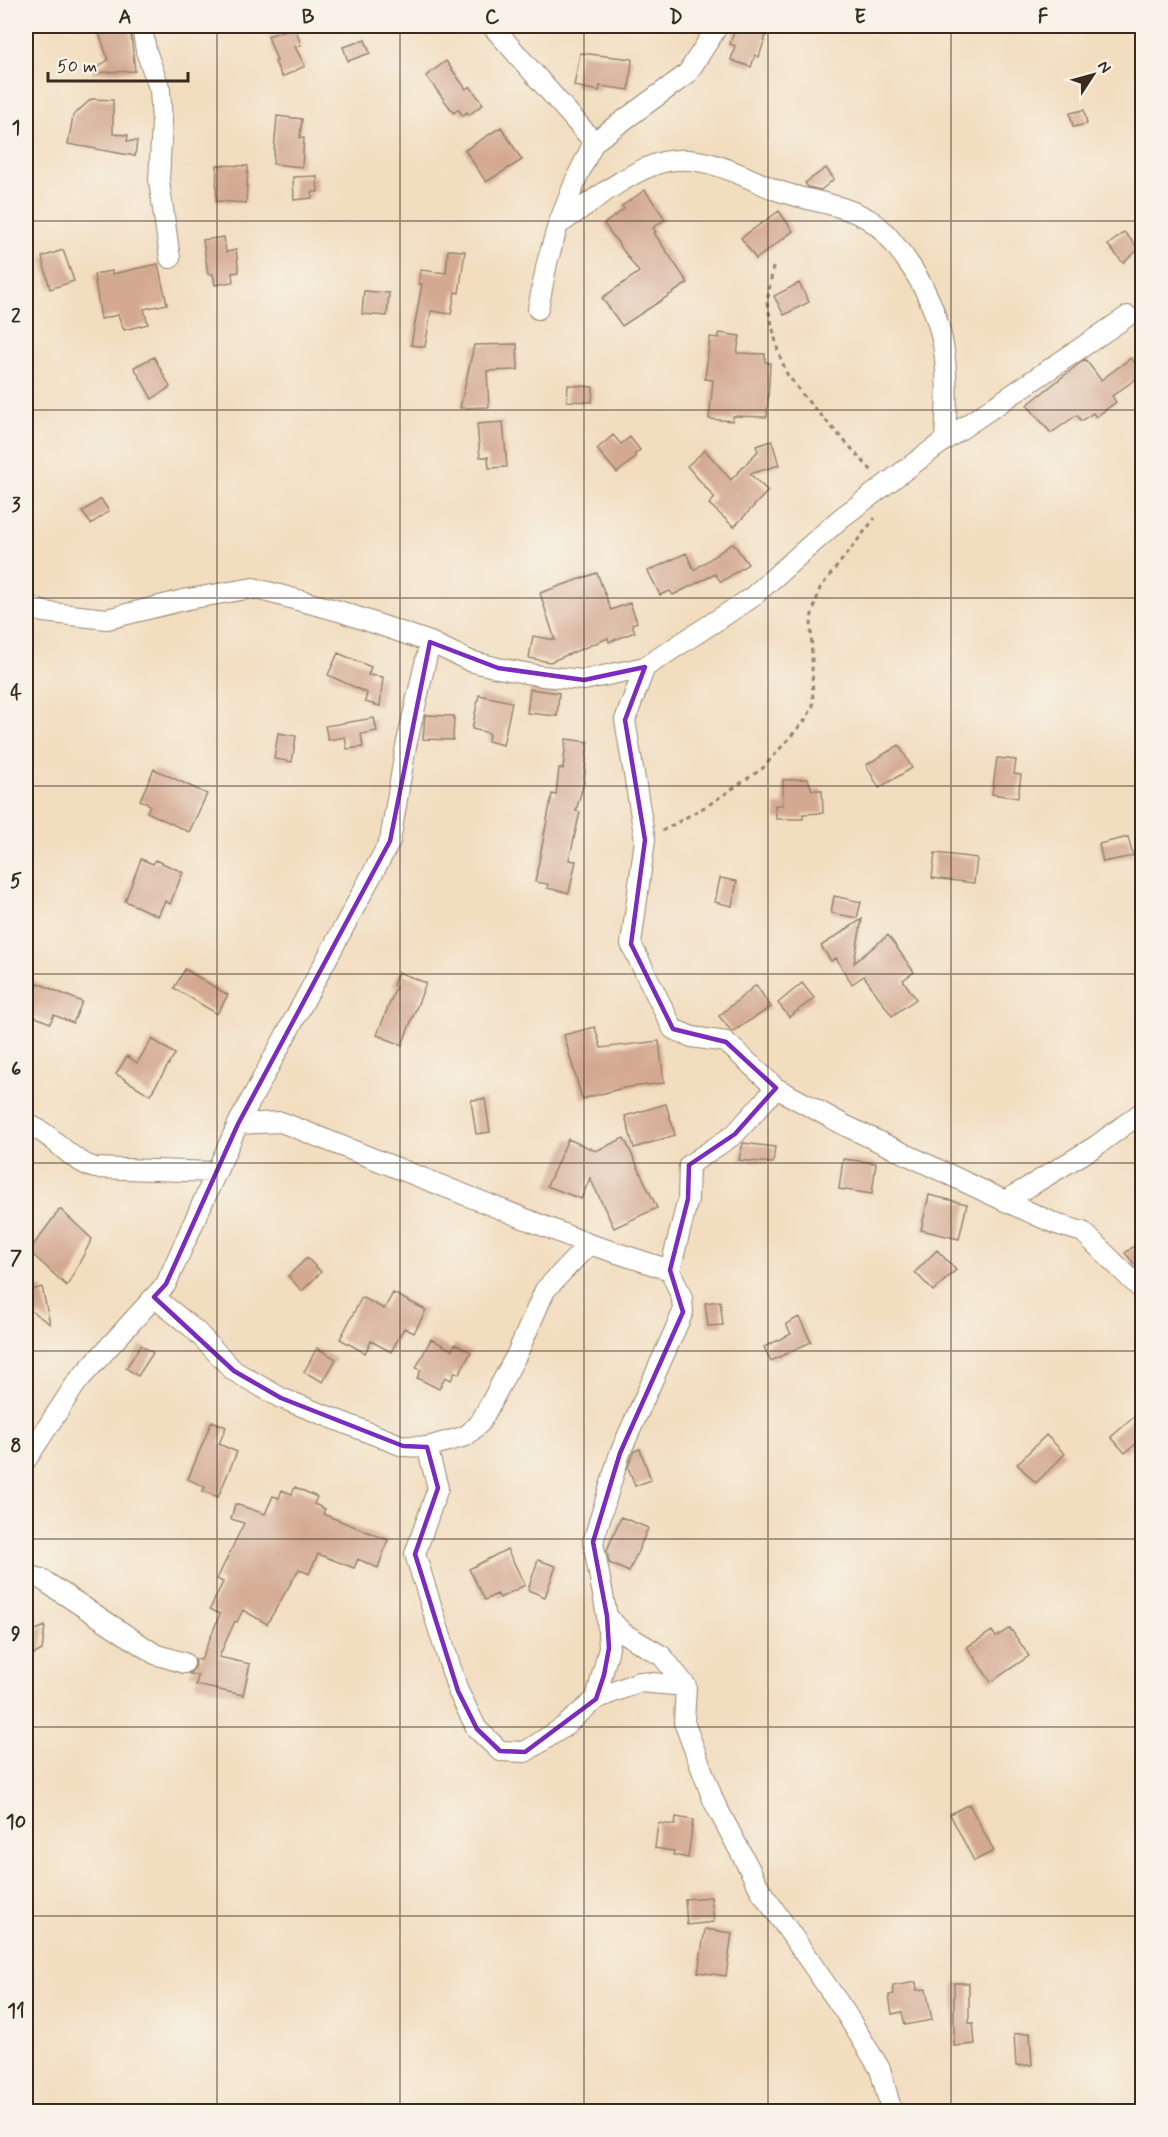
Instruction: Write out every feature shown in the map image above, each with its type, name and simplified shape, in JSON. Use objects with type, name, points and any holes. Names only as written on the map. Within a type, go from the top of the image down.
[{"type":"street","points":[[142,26],[146,51],[160,90],[162,121],[159,182],[170,258]]},
{"type":"street","points":[[492,26],[594,142]]},
{"type":"street","points":[[538,309],[547,263],[558,225],[594,142],[687,74],[718,26]]},
{"type":"street","points":[[558,225],[640,172],[662,162],[678,160],[717,165],[781,192],[865,217],[880,228],[899,250],[924,286],[934,309],[948,368],[945,440]]},
{"type":"street","points":[[26,604],[43,612],[107,619],[188,598],[253,588],[339,611],[430,642],[470,661],[542,676],[584,680],[645,667],[751,598],[842,518],[945,440],[1128,316]]},
{"type":"street","points":[[26,1460],[77,1382],[166,1284],[214,1172],[238,1124],[390,841],[406,746],[430,642]]},
{"type":"street","points":[[645,667],[625,720],[645,840],[631,944],[665,1018],[673,1029],[692,1037],[728,1043],[776,1088],[846,1126],[1005,1202],[1056,1224],[1083,1232],[1143,1290]]},
{"type":"street","points":[[596,1699],[609,1648],[607,1616],[593,1542],[620,1453],[683,1312],[682,1299],[670,1270],[688,1199],[688,1165],[735,1134],[776,1088]]},
{"type":"street","points":[[1005,1202],[1143,1112]]},
{"type":"street","points":[[238,1124],[280,1122],[590,1244],[670,1270]]},
{"type":"street","points":[[26,1124],[52,1138],[79,1163],[95,1168],[214,1172]]},
{"type":"street","points":[[1119,1129],[1143,1132]]},
{"type":"street","points":[[154,1297],[195,1330],[234,1371],[281,1398],[403,1446],[427,1447],[466,1436],[480,1423],[518,1354],[544,1290],[590,1244]]},
{"type":"street","points":[[427,1447],[438,1488],[415,1554],[458,1691],[477,1729],[500,1751],[525,1752],[562,1728],[596,1699],[639,1682],[686,1686]]},
{"type":"street","points":[[26,1575],[41,1579],[155,1654],[184,1663]]},
{"type":"street","points":[[607,1616],[623,1633],[662,1656],[686,1686],[684,1722],[714,1802],[761,1891],[834,1994],[879,2069],[892,2112]]},
{"type":"path","points":[[645,840],[710,804],[764,768],[806,719],[813,706],[811,628],[814,602],[820,588],[879,511],[885,485],[806,399],[787,374],[778,351],[767,303],[773,267]]},
{"type":"highlighted area","points":[[430,642],[498,668],[584,680],[645,667],[625,720],[645,840],[631,944],[673,1029],[726,1042],[776,1088],[735,1134],[689,1165],[688,1199],[670,1270],[683,1312],[620,1453],[593,1542],[607,1616],[609,1648],[604,1675],[596,1699],[525,1752],[500,1751],[477,1729],[458,1691],[415,1554],[438,1488],[427,1447],[403,1446],[281,1398],[234,1371],[154,1297],[166,1284],[238,1124],[390,841]]},
{"type":"building","points":[[97,26],[130,26],[135,71],[90,73],[108,60]]},
{"type":"building","points":[[736,26],[769,26],[759,57],[755,55],[751,67],[731,60],[735,46],[730,44]]},
{"type":"building","points":[[295,27],[301,45],[295,47],[305,66],[282,77],[268,36]]},
{"type":"building","points":[[365,40],[370,53],[348,61],[343,47]]},
{"type":"building","points":[[580,53],[632,59],[629,90],[600,86],[599,91],[574,86]]},
{"type":"building","points":[[446,61],[466,89],[470,86],[483,104],[469,115],[467,112],[463,116],[458,109],[454,113],[426,76]]},
{"type":"building","points":[[91,99],[113,100],[113,134],[128,135],[127,141],[137,141],[135,156],[68,144],[73,116]]},
{"type":"building","points":[[1084,110],[1087,124],[1073,127],[1070,113]]},
{"type":"building","points":[[277,116],[302,119],[300,138],[304,138],[302,167],[273,164]]},
{"type":"building","points":[[501,127],[522,160],[486,182],[465,150]]},
{"type":"building","points":[[217,165],[248,166],[246,203],[216,201]]},
{"type":"building","points":[[826,168],[834,179],[821,190],[808,187],[805,183]]},
{"type":"building","points":[[317,176],[318,192],[312,192],[312,198],[294,200],[293,177]]},
{"type":"building","points":[[645,190],[665,219],[653,228],[656,232],[654,233],[688,283],[622,326],[602,298],[639,272],[604,224],[624,209],[622,206]]},
{"type":"building","points":[[779,211],[793,231],[756,259],[741,238]]},
{"type":"building","points":[[1124,232],[1139,249],[1123,263],[1108,245]]},
{"type":"building","points":[[224,237],[226,252],[236,250],[239,272],[232,273],[233,282],[215,285],[213,274],[208,274],[203,240]]},
{"type":"building","points":[[63,250],[74,281],[50,289],[42,257]]},
{"type":"building","points":[[448,250],[465,251],[459,293],[455,292],[451,314],[431,311],[425,347],[411,345],[422,284],[419,284],[420,270],[446,273]]},
{"type":"building","points":[[158,264],[167,304],[144,309],[148,324],[124,330],[118,315],[101,319],[94,274],[112,271],[112,274]]},
{"type":"building","points":[[799,283],[809,302],[784,315],[774,296]]},
{"type":"building","points":[[364,291],[389,293],[387,316],[362,314]]},
{"type":"building","points":[[719,333],[740,336],[737,353],[765,354],[765,362],[770,363],[767,417],[733,416],[733,421],[709,419],[713,380],[705,379],[710,337],[719,338]]},
{"type":"building","points":[[517,344],[518,370],[487,371],[489,407],[460,408],[474,345]]},
{"type":"building","points":[[154,357],[170,387],[152,399],[134,367]]},
{"type":"building","points":[[1131,358],[1143,374],[1112,396],[1116,402],[1096,417],[1093,413],[1081,421],[1077,415],[1051,433],[1027,405],[1085,359],[1101,380]]},
{"type":"building","points":[[568,385],[593,387],[592,402],[567,401]]},
{"type":"building","points":[[503,422],[507,467],[489,468],[488,457],[480,457],[477,424]]},
{"type":"building","points":[[613,435],[621,444],[630,437],[640,450],[634,455],[636,457],[617,473],[597,449]]},
{"type":"building","points":[[772,441],[779,465],[750,474],[768,491],[734,527],[709,504],[715,498],[687,466],[705,450],[731,480],[758,451],[756,446]]},
{"type":"building","points":[[101,499],[109,511],[91,524],[82,512]]},
{"type":"building","points":[[733,543],[748,564],[721,582],[715,574],[673,595],[670,591],[660,595],[648,571],[686,553],[694,570]]},
{"type":"building","points":[[597,573],[611,610],[630,603],[637,622],[632,624],[635,632],[609,642],[608,638],[550,662],[529,658],[533,636],[555,640],[540,593]]},
{"type":"building","points":[[338,653],[371,667],[368,675],[383,677],[380,706],[365,702],[367,693],[328,675]]},
{"type":"building","points":[[530,689],[559,693],[557,716],[527,713]]},
{"type":"building","points":[[479,695],[512,702],[503,745],[488,741],[489,733],[472,729]]},
{"type":"building","points":[[425,715],[454,716],[453,740],[423,739]]},
{"type":"building","points":[[374,718],[377,731],[361,734],[363,747],[347,749],[345,737],[328,740],[325,726]]},
{"type":"building","points":[[278,733],[296,736],[292,762],[274,759]]},
{"type":"building","points":[[566,739],[588,742],[584,782],[576,811],[580,812],[569,860],[576,861],[569,893],[547,888],[548,884],[535,882],[552,794],[556,795],[559,768],[563,769]]},
{"type":"building","points":[[899,745],[912,768],[879,788],[866,765]]},
{"type":"building","points":[[997,758],[1016,760],[1014,774],[1021,775],[1018,798],[992,794]]},
{"type":"building","points":[[154,769],[207,794],[189,832],[147,812],[150,805],[140,800]]},
{"type":"building","points":[[808,779],[812,790],[822,790],[823,813],[803,814],[803,819],[776,819],[775,805],[783,805],[783,780]]},
{"type":"building","points":[[1128,837],[1133,856],[1103,862],[1099,844]]},
{"type":"building","points":[[935,853],[977,858],[974,883],[932,878]]},
{"type":"building","points":[[141,859],[153,864],[155,860],[183,872],[170,904],[165,901],[158,916],[125,901]]},
{"type":"building","points":[[720,878],[737,881],[732,906],[715,902]]},
{"type":"building","points":[[834,896],[861,902],[857,918],[831,913]]},
{"type":"building","points":[[862,919],[854,963],[888,935],[914,972],[903,980],[916,999],[892,1016],[864,976],[852,984],[836,958],[831,961],[821,946]]},
{"type":"building","points":[[185,969],[228,995],[217,1014],[174,988]]},
{"type":"building","points":[[398,972],[426,983],[402,1045],[377,1035],[396,987],[393,985]]},
{"type":"building","points":[[26,978],[82,1002],[73,1023],[54,1015],[50,1023],[26,1013]]},
{"type":"building","points":[[802,983],[814,998],[789,1017],[778,1003]]},
{"type":"building","points":[[756,985],[771,1007],[732,1032],[719,1016]]},
{"type":"building","points":[[595,1027],[601,1048],[659,1041],[664,1083],[623,1088],[582,1099],[564,1035]]},
{"type":"building","points":[[152,1039],[175,1054],[150,1095],[116,1074],[127,1056],[137,1063]]},
{"type":"building","points":[[485,1099],[490,1132],[476,1134],[471,1100]]},
{"type":"building","points":[[666,1104],[675,1135],[634,1148],[625,1116]]},
{"type":"building","points":[[624,1138],[657,1208],[614,1228],[590,1178],[581,1199],[547,1186],[568,1139],[596,1151]]},
{"type":"building","points":[[743,1143],[775,1147],[773,1163],[739,1160]]},
{"type":"building","points":[[843,1159],[876,1163],[872,1194],[839,1189]]},
{"type":"building","points":[[929,1195],[967,1204],[959,1239],[921,1230]]},
{"type":"building","points":[[60,1209],[92,1239],[67,1286],[29,1251]]},
{"type":"building","points":[[1143,1239],[1143,1274],[1125,1253]]},
{"type":"building","points":[[937,1250],[956,1270],[933,1291],[915,1272]]},
{"type":"building","points":[[307,1258],[321,1272],[302,1291],[288,1276]]},
{"type":"building","points":[[42,1287],[50,1324],[26,1307],[26,1292]]},
{"type":"building","points":[[393,1293],[426,1310],[414,1333],[404,1328],[391,1352],[371,1341],[365,1353],[340,1339],[362,1297],[384,1309]]},
{"type":"building","points":[[720,1301],[723,1325],[708,1326],[705,1303]]},
{"type":"building","points":[[799,1317],[811,1342],[771,1361],[764,1347],[791,1334],[786,1324]]},
{"type":"building","points":[[431,1339],[452,1350],[455,1344],[471,1352],[459,1374],[455,1372],[451,1380],[445,1377],[439,1389],[417,1378],[421,1370],[416,1368]]},
{"type":"building","points":[[141,1345],[153,1353],[138,1376],[126,1368]]},
{"type":"building","points":[[317,1348],[336,1359],[323,1382],[304,1372]]},
{"type":"building","points":[[1135,1416],[1143,1425],[1143,1438],[1125,1453],[1111,1437]]},
{"type":"building","points":[[212,1421],[226,1427],[219,1444],[237,1452],[218,1497],[203,1491],[205,1487],[188,1479]]},
{"type":"building","points":[[1046,1435],[1065,1454],[1036,1483],[1017,1464]]},
{"type":"building","points":[[640,1449],[651,1480],[635,1486],[628,1467],[634,1451]]},
{"type":"building","points":[[295,1487],[317,1497],[314,1504],[325,1509],[323,1514],[388,1540],[378,1568],[358,1559],[354,1568],[318,1554],[309,1574],[299,1569],[267,1624],[243,1610],[237,1622],[235,1621],[219,1657],[250,1664],[243,1695],[196,1685],[198,1675],[189,1674],[195,1667],[195,1659],[201,1660],[220,1614],[210,1609],[223,1582],[217,1579],[244,1523],[231,1519],[235,1504],[265,1514],[273,1496],[279,1498],[282,1490],[292,1494]]},
{"type":"building","points":[[621,1517],[648,1528],[629,1572],[609,1563],[607,1550]]},
{"type":"building","points":[[507,1549],[525,1585],[500,1598],[497,1594],[485,1600],[469,1569]]},
{"type":"building","points":[[538,1560],[556,1566],[545,1597],[528,1590]]},
{"type":"building","points":[[45,1626],[42,1650],[26,1659],[26,1634]]},
{"type":"building","points":[[1010,1628],[1029,1656],[991,1682],[967,1647],[992,1631],[996,1637]]},
{"type":"building","points":[[969,1804],[994,1851],[974,1861],[950,1814]]},
{"type":"building","points":[[676,1817],[693,1820],[688,1858],[673,1855],[674,1851],[655,1848],[658,1823],[675,1825]]},
{"type":"building","points":[[711,1897],[714,1922],[687,1925],[685,1899]]},
{"type":"building","points":[[705,1929],[732,1933],[726,1976],[698,1972]]},
{"type":"building","points":[[916,1982],[917,1990],[926,1989],[932,2020],[905,2025],[902,2012],[892,2014],[889,1995],[894,1994],[893,1986]]},
{"type":"building","points":[[954,1983],[969,1983],[969,2023],[973,2023],[975,2044],[954,2046]]},
{"type":"building","points":[[1030,2033],[1032,2065],[1016,2066],[1014,2034]]}]
